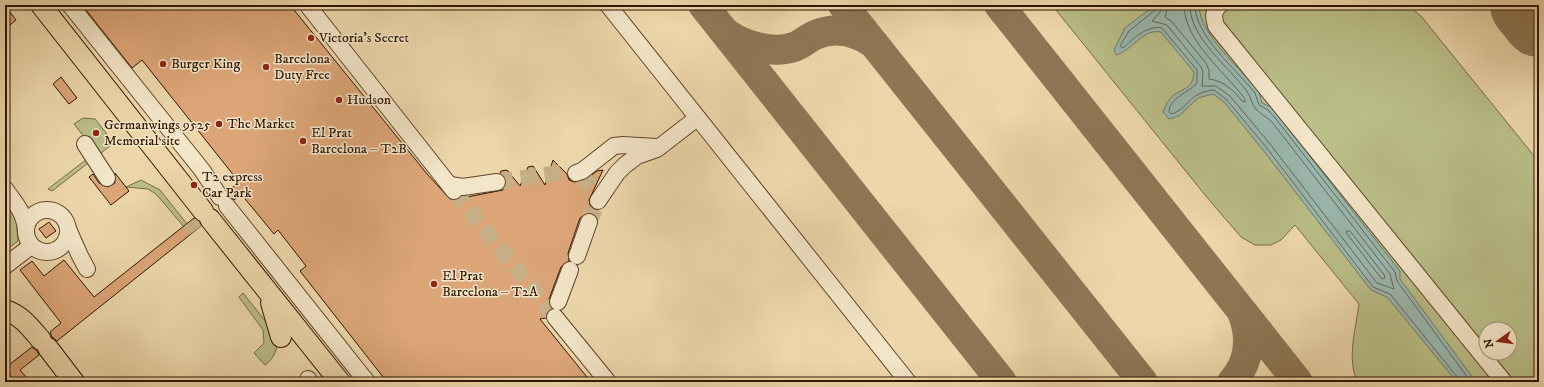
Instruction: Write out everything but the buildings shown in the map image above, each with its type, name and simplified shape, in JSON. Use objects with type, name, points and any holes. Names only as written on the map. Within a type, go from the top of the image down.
[{"type":"main road","points":[[41,5],[340,382]]},
{"type":"main road","points":[[268,293],[281,337]]},
{"type":"main road","points":[[5,310],[26,322],[74,382]]},
{"type":"lane","points":[[70,5],[202,170],[223,201],[367,382]]},
{"type":"lane","points":[[608,5],[908,382]]},
{"type":"lane","points":[[1220,5],[1216,9],[1213,16],[1216,26],[1504,382]]},
{"type":"lane","points":[[312,10],[452,188],[497,182]]},
{"type":"lane","points":[[608,382],[557,315],[574,263],[594,206],[617,173],[637,156],[652,152],[697,118]]},
{"type":"lane","points":[[573,173],[582,171],[614,146],[623,144],[654,147],[665,143]]},
{"type":"lane","points":[[85,144],[107,178]]},
{"type":"lane","points":[[5,189],[18,206],[25,221],[28,239],[42,252],[55,252],[71,255],[87,269],[61,215],[56,212],[46,210],[30,211],[18,206]]},
{"type":"lane","points":[[5,266],[28,239],[26,226],[34,215],[46,210]]},
{"type":"lane","points":[[55,252],[66,242],[68,229]]},
{"type":"green space","points":[[1052,5],[1408,5],[1421,16],[1539,162],[1539,382],[1358,382],[1354,374],[1352,354],[1359,304],[1295,225],[1281,240],[1271,245],[1255,245],[1241,237],[1205,195]]},
{"type":"green space","points":[[83,118],[95,119],[114,143],[52,191],[48,189],[96,152],[74,124]]},
{"type":"green space","points":[[141,180],[160,190],[187,224],[184,227],[156,194],[148,189],[126,187]]},
{"type":"green space","points":[[11,211],[16,217],[18,241],[5,251],[5,216]]},
{"type":"green space","points":[[243,293],[278,337],[275,353],[271,360],[265,365],[254,353],[264,343],[263,330],[239,297]]},
{"type":"water","points":[[1155,5],[1199,5],[1201,16],[1206,28],[1214,40],[1252,83],[1259,92],[1262,103],[1271,107],[1400,271],[1400,279],[1476,382],[1457,382],[1387,297],[1371,290],[1224,102],[1213,94],[1198,98],[1179,116],[1169,119],[1163,112],[1167,103],[1173,96],[1188,87],[1193,79],[1194,72],[1161,32],[1149,33],[1143,36],[1122,53],[1116,55],[1114,50],[1125,28]]},
{"type":"taxiway","points":[[703,5],[1002,382]]},
{"type":"taxiway","points":[[843,5],[1143,382]]},
{"type":"taxiway","points":[[999,5],[1298,382]]},
{"type":"taxiway","points":[[726,33],[749,45],[758,48],[777,50],[794,47],[823,32],[838,30],[859,35],[873,43]]},
{"type":"taxiway","points":[[1232,382],[1243,366],[1248,349],[1247,331],[1242,312]]},
{"type":"runway","points":[[1527,5],[1539,20]]},
{"type":"tunnel","points":[[497,182],[565,172]]},
{"type":"tunnel","points":[[580,174],[595,189]]},
{"type":"tunnel","points":[[454,191],[555,317]]},
{"type":"tunnel","points":[[589,222],[595,209]]},
{"type":"tunnel","points":[[190,222],[196,230]]},
{"type":"place","name":"Victoria's Secret","points":[[311,38]]},
{"type":"place","name":"Burger King","points":[[163,64]]},
{"type":"place","name":"Barcelona Duty Free","points":[[266,67]]},
{"type":"place","name":"Hudson","points":[[339,100]]},
{"type":"place","name":"The Market","points":[[219,124]]},
{"type":"place","name":"Germanwings 9525 Memorial site","points":[[96,133]]},
{"type":"place","name":"El Prat Barcelona – T2B","points":[[303,141]]},
{"type":"place","name":"T2 express Car Park","points":[[194,185]]},
{"type":"place","name":"El Prat Barcelona – T2A","points":[[434,284]]}]
